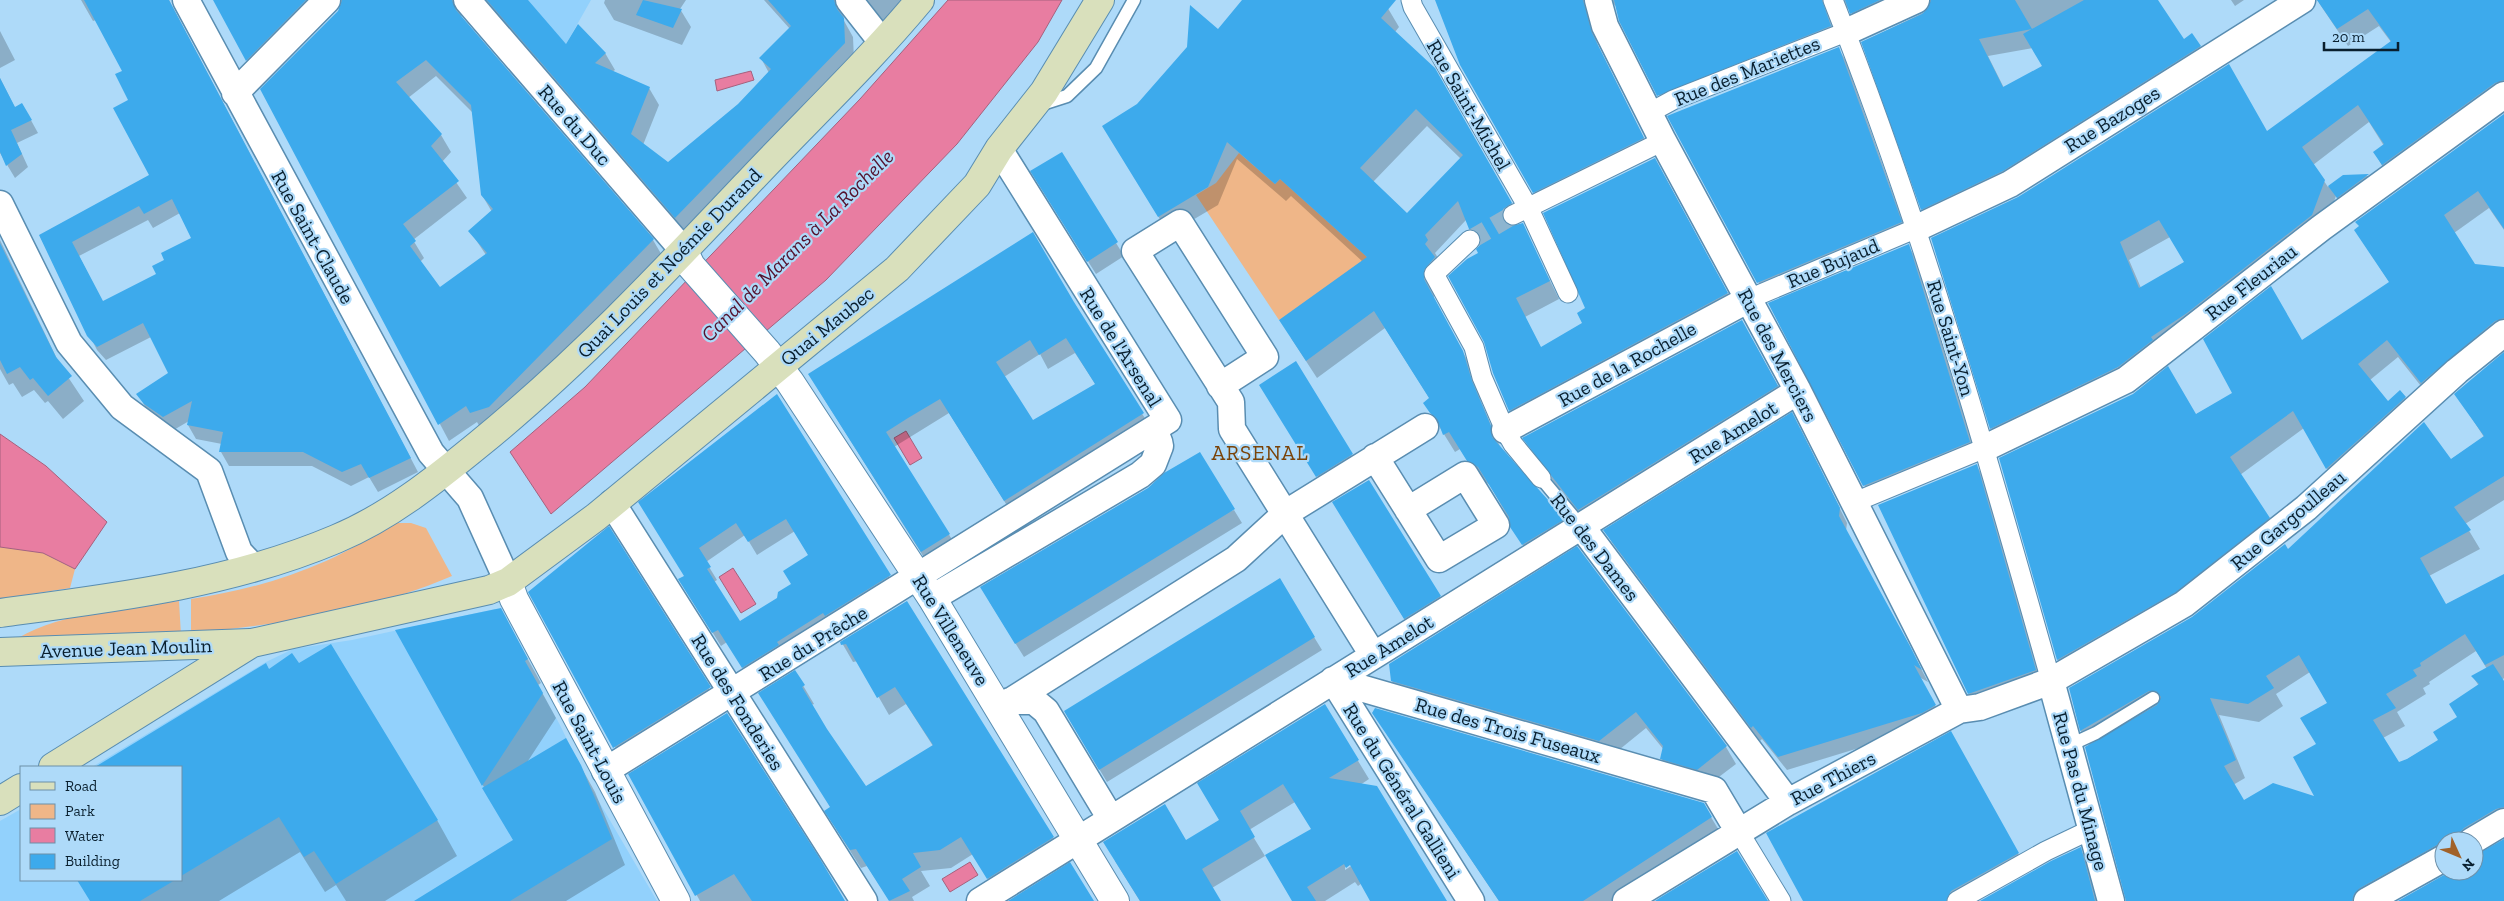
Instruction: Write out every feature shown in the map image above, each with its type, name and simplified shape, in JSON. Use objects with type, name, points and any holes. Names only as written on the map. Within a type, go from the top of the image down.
[{"type":"main road","name":"Quai Louis et Noémie Durand","points":[[52,606],[182,585],[253,567],[338,539],[400,505],[427,487],[542,392],[687,258],[920,0]]},
{"type":"main road","name":"Quai Maubec","points":[[498,586],[612,503],[910,256],[977,185],[999,149],[1032,108],[1074,46],[1100,0]]},
{"type":"main road","points":[[55,766],[252,643],[498,586]]},
{"type":"main road","points":[[0,613],[52,606]]},
{"type":"main road","points":[[0,637],[52,606]]},
{"type":"main road","name":"Avenue Jean Moulin","points":[[0,652],[252,643]]},
{"type":"main road","points":[[0,801],[20,789]]},
{"type":"street","name":"Rue Saint-Claude","points":[[186,0],[234,93],[431,453],[470,498],[498,586]]},
{"type":"street","points":[[234,93],[327,0]]},
{"type":"street","name":"Rue du Duc","points":[[467,0],[687,258]]},
{"type":"street","points":[[848,0],[882,42]]},
{"type":"street","name":"Rue Saint-Michel","points":[[1411,0],[1521,212],[1568,293]]},
{"type":"street","name":"Rue des Merciers","points":[[1598,0],[1605,26],[1662,141],[1798,391],[1959,710]]},
{"type":"street","name":"Rue Saint-Yon","points":[[1833,0],[1917,228],[1985,448],[2051,681]]},
{"type":"street","points":[[1846,32],[1916,0]]},
{"type":"street","name":"Rue Bazoges","points":[[1917,228],[2010,184],[2302,0]]},
{"type":"street","name":"Rue des Mariettes","points":[[1649,113],[1673,100],[1846,32]]},
{"type":"street","name":"Rue Fleuriau","points":[[1985,448],[2126,380],[2321,228],[2504,95]]},
{"type":"street","points":[[1521,212],[1662,141]]},
{"type":"street","name":"Rue de l'Arsenal","points":[[925,588],[1168,420],[999,149]]},
{"type":"street","points":[[0,204],[69,343],[122,406],[209,471],[239,552],[253,567]]},
{"type":"street","points":[[1220,386],[1265,357],[1180,223],[1135,251],[1220,386],[1231,402],[1232,429],[1286,513],[1373,656]]},
{"type":"street","name":"Rue Bujaud","points":[[1749,299],[1917,228]]},
{"type":"street","name":"Rue des Dames","points":[[1470,240],[1434,274],[1474,347],[1482,377],[1505,430],[1513,444],[1541,478]]},
{"type":"street","name":"Rue Villeneuve","points":[[687,258],[778,366],[925,588],[1005,704],[1077,840],[1115,901]]},
{"type":"street","name":"Rue de la Rochelle","points":[[1505,430],[1749,299]]},
{"type":"street","name":"Rue Gargoulleau","points":[[2051,681],[2184,604],[2212,583],[2306,508],[2458,371],[2504,333]]},
{"type":"street","name":"Rue Amelot","points":[[980,901],[1798,391]]},
{"type":"street","points":[[1005,704],[1236,559],[1286,513],[1425,427]]},
{"type":"street","points":[[1855,502],[1985,448]]},
{"type":"street","points":[[1375,457],[1408,510],[1439,559],[1496,525],[1465,475],[1408,510]]},
{"type":"street","name":"Rue des Fonderies","points":[[612,503],[864,901]]},
{"type":"street","name":"Rue des Dames","points":[[1581,526],[1788,802]]},
{"type":"street","name":"Rue Saint-Louis","points":[[498,586],[514,599],[676,901]]},
{"type":"street","name":"Rue du Prêche","points":[[605,771],[732,693],[925,588]]},
{"type":"street","name":"Rue des Trois Fuseaux","points":[[1333,680],[1714,790],[1739,832]]},
{"type":"street","name":"Rue du Général Gallieni","points":[[1333,680],[1471,901]]},
{"type":"street","name":"Rue Thiers","points":[[1626,901],[1788,802],[1959,710],[1980,707],[2051,681]]},
{"type":"street","name":"Rue Pas du Minage","points":[[2051,681],[2090,830],[2111,901]]},
{"type":"street","points":[[1005,704],[1034,701],[1046,711],[1111,819]]},
{"type":"street","points":[[2484,834],[2503,824]]},
{"type":"street","points":[[1957,901],[2046,851],[2090,830]]},
{"type":"street","points":[[1739,832],[1781,901]]},
{"type":"street","points":[[2367,901],[2434,864]]},
{"type":"lane","points":[[1032,108],[1066,96],[1096,68],[1134,0]]},
{"type":"lane","name":"Rue des Dames","points":[[1541,478],[1581,526]]},
{"type":"lane","points":[[2068,746],[2096,732],[2152,698]]},
{"type":"shaded area","points":[[484,0],[591,0],[566,44],[560,38],[536,59]]},
{"type":"shaded area","points":[[495,609],[560,725],[587,781],[657,901],[0,901],[0,821],[20,810],[20,881],[182,881],[182,766],[94,766],[266,662],[293,649],[352,640]]},
{"type":"green space","points":[[1239,153],[1275,184],[1280,179],[1386,274],[1279,320],[1196,195],[1216,183]]},
{"type":"green space","points":[[397,523],[411,523],[426,528],[452,576],[389,599],[324,615],[257,626],[191,633],[191,599],[243,589],[277,580],[310,568],[335,557]]},
{"type":"green space","points":[[0,547],[43,553],[75,569],[70,588],[0,599]]},
{"type":"green space","points":[[179,601],[181,635],[18,638],[36,629],[76,617]]},
{"type":"water","name":"Canal de Marans à La Rochelle","points":[[948,0],[1062,0],[1038,42],[957,144],[826,280],[551,514],[510,452],[585,387],[860,99]]},
{"type":"water","points":[[751,71],[754,80],[717,91],[715,80]]},
{"type":"water","points":[[906,431],[922,458],[910,465],[894,438]]},
{"type":"water","points":[[0,434],[46,466],[107,522],[75,569],[43,553],[0,547]]},
{"type":"water","points":[[733,568],[756,604],[741,613],[719,577]]},
{"type":"water","points":[[970,862],[978,875],[950,892],[942,879]]},
{"type":"building","points":[[84,0],[169,0],[411,458],[369,478],[361,464],[342,472],[303,452],[219,452],[223,432],[187,425],[192,401],[163,417],[144,404],[136,394],[168,373],[143,323],[97,347],[87,336],[39,235],[149,175],[113,108],[128,100],[115,74],[122,71]],"holes":[[[172,199],[191,238],[161,253],[164,260],[152,266],[156,274],[103,301],[72,242],[139,206],[144,214]]]},
{"type":"building","points":[[213,0],[306,0],[246,61]]},
{"type":"building","points":[[342,0],[452,0],[456,10],[654,239],[489,407],[470,413],[466,406],[438,425],[260,89],[338,11]],"holes":[[[426,60],[471,105],[481,195],[493,209],[468,231],[487,253],[440,287],[410,246],[416,241],[403,224],[459,181],[431,146],[442,134],[396,82]]]},
{"type":"building","points":[[487,0],[528,0],[566,44],[578,24],[606,53],[595,63],[650,87],[631,134],[668,162],[738,104],[771,69],[759,58],[791,26],[768,0],[834,0],[837,9],[844,18],[845,43],[675,218]]},
{"type":"building","points":[[643,0],[682,9],[673,28],[636,15]]},
{"type":"building","points":[[1242,0],[1396,0],[1381,18],[1435,68],[1512,203],[1503,209],[1503,220],[1512,226],[1523,223],[1550,281],[1516,298],[1541,347],[1582,323],[1577,313],[1585,308],[1543,213],[1655,158],[1728,293],[1509,411],[1493,373],[1484,342],[1448,276],[1467,259],[1478,253],[1476,249],[1481,244],[1481,237],[1478,232],[1469,229],[1458,201],[1425,235],[1428,240],[1425,244],[1435,257],[1424,270],[1424,279],[1463,351],[1472,381],[1491,426],[1492,437],[1565,519],[1522,545],[1510,527],[1509,517],[1478,467],[1467,461],[1449,432],[1443,435],[1437,419],[1423,403],[1429,398],[1374,311],[1306,361],[1279,320],[1367,257],[1280,179],[1275,184],[1227,142],[1208,187],[1158,217],[1102,126],[1137,104],[1187,47],[1190,5],[1218,29]],"holes":[[[1416,109],[1463,155],[1407,213],[1360,168]]]},
{"type":"building","points":[[1435,0],[1583,0],[1592,33],[1644,138],[1533,193],[1460,65]]},
{"type":"building","points":[[1614,0],[1822,0],[1831,26],[1657,96],[1619,21]]},
{"type":"building","points":[[1845,0],[1880,0],[1850,14]]},
{"type":"building","points":[[1931,0],[2015,0],[2032,29],[2084,0],[2158,0],[2184,39],[2192,33],[2201,46],[2003,171],[1921,210],[1861,42],[1922,14],[1928,8]],"holes":[[[2032,29],[2023,34],[2042,66],[2003,87],[1979,39]]]},
{"type":"building","points":[[2317,0],[2504,0],[2504,80],[2495,83],[2382,165],[2373,152],[2384,144],[2358,105],[2302,147],[2325,180],[2312,215],[2187,313],[2151,337],[2153,340],[2118,367],[1990,429],[1931,238],[2018,197],[2229,64],[2267,131],[2391,41],[2368,9],[2337,29]],"holes":[[[2159,220],[2184,262],[2139,288],[2120,242]]]},
{"type":"building","points":[[1839,47],[1902,222],[1757,283],[1667,116]]},
{"type":"building","points":[[0,78],[15,107],[22,103],[32,120],[11,130],[22,154],[6,166],[0,152]]},
{"type":"building","points":[[2504,114],[2504,229],[2478,191],[2444,215],[2475,264],[2504,267],[2504,318],[2495,321],[2421,383],[2387,340],[2358,364],[2388,401],[2400,390],[2406,397],[2326,469],[2293,411],[2230,457],[2270,518],[2176,592],[2057,660],[1999,458],[2133,394],[2168,366],[2196,414],[2232,393],[2203,339],[2271,286],[2302,340],[2389,282],[2354,230],[2359,226],[2355,222]]},
{"type":"building","points":[[1062,152],[1118,242],[1087,262],[1030,171]]},
{"type":"building","points":[[2369,174],[2337,198],[2328,186],[2343,175]]},
{"type":"building","points":[[1033,232],[1074,302],[1144,413],[1004,501],[940,399],[908,418],[886,432],[950,534],[921,552],[808,374]],"holes":[[[1066,338],[1095,384],[1033,420],[996,362],[1030,340],[1039,355]]]},
{"type":"building","points":[[0,243],[56,357],[72,376],[48,396],[33,378],[30,380],[20,367],[7,374],[0,360]]},
{"type":"building","points":[[1909,244],[1970,442],[1863,486],[1768,303]]},
{"type":"building","points":[[1742,320],[1778,386],[1578,510],[1522,438]]},
{"type":"building","points":[[2504,352],[2504,476],[2454,507],[2471,530],[2420,558],[2446,604],[2504,574],[2504,655],[2485,665],[2465,634],[2420,663],[2421,666],[2413,670],[2417,676],[2386,694],[2396,708],[2373,720],[2399,762],[2407,759],[2438,740],[2433,732],[2457,717],[2449,704],[2479,684],[2471,676],[2493,664],[2504,681],[2504,807],[2496,809],[2461,831],[2434,831],[2434,847],[2360,888],[2354,894],[2352,901],[2126,901],[2085,747],[2157,705],[2161,697],[2156,691],[2149,691],[2080,731],[2069,688],[2192,617],[2285,544],[2288,549],[2424,422],[2451,459],[2484,436],[2454,394]],"holes":[[[2299,655],[2327,703],[2300,718],[2316,744],[2293,757],[2314,796],[2273,783],[2244,800],[2224,766],[2236,760],[2210,698],[2248,704],[2274,688],[2266,676]]]},
{"type":"building","points":[[1296,361],[1353,454],[1316,477],[1259,385]]},
{"type":"building","points":[[777,394],[891,575],[825,616],[823,613],[777,642],[779,645],[742,668],[718,630],[712,633],[678,579],[684,576],[638,502]],"holes":[[[786,519],[808,555],[783,571],[791,584],[778,592],[777,598],[740,621],[707,569],[711,567],[699,548],[736,523],[748,542]]]},
{"type":"building","points":[[1792,412],[1840,508],[1839,516],[1910,646],[1922,670],[1914,665],[1936,705],[1922,713],[1778,757],[1753,726],[1751,728],[1603,530]]},
{"type":"building","points":[[1200,452],[1235,509],[1015,644],[980,587],[1148,488],[1164,473]]},
{"type":"building","points":[[1977,464],[2036,670],[1968,694],[1878,505]]},
{"type":"building","points":[[1369,480],[1441,596],[1404,619],[1332,502]]},
{"type":"building","points":[[609,526],[711,687],[613,748],[528,592]]},
{"type":"building","points":[[1577,546],[1727,746],[1697,770],[1660,759],[1663,746],[1636,712],[1599,741],[1391,681],[1389,664]]},
{"type":"building","points":[[1280,578],[1315,637],[1099,770],[1064,711]]},
{"type":"building","points":[[907,601],[1054,837],[987,879],[961,837],[940,850],[913,853],[921,867],[902,879],[910,891],[889,901],[856,849],[850,850],[824,811],[830,807],[758,693],[795,670],[805,685],[802,687],[827,729],[866,786],[933,745],[895,687],[877,698],[846,644],[841,645],[840,642]]},
{"type":"building","points":[[501,608],[528,659],[525,661],[543,693],[482,786],[395,630]]},
{"type":"building","points":[[331,644],[438,820],[336,884],[314,851],[304,857],[279,817],[182,875],[182,766],[97,766],[266,663],[269,669],[292,653],[299,663]]},
{"type":"building","points":[[1325,704],[1359,760],[1329,778],[1377,786],[1447,901],[1370,901],[1350,865],[1346,868],[1344,864],[1307,887],[1316,901],[1292,901],[1265,855],[1311,829],[1283,784],[1240,811],[1255,837],[1202,869],[1221,901],[1140,901],[1103,842],[1165,804],[1186,840],[1219,820],[1197,783]]},
{"type":"building","points":[[1375,708],[1704,803],[1712,817],[1583,901],[1499,901],[1372,713]]},
{"type":"building","points":[[727,713],[845,901],[752,901],[734,874],[695,896],[628,774]]},
{"type":"building","points":[[1951,731],[2019,853],[1951,891],[1946,901],[1803,901],[1766,833]]},
{"type":"building","points":[[566,738],[581,765],[612,839],[510,901],[414,901],[513,840],[482,788]]},
{"type":"building","points":[[2504,839],[2504,901],[2398,901],[2434,881],[2484,881],[2484,850]]},
{"type":"building","points":[[2081,847],[2095,901],[1980,901],[2051,861]]},
{"type":"building","points":[[1737,851],[1768,901],[1655,901],[1661,897]]},
{"type":"building","points":[[1070,862],[1094,901],[1008,901]]},
{"type":"building","points":[[78,881],[173,881],[140,901],[90,901]]},
{"type":"tunnel","points":[[1470,240],[1513,215]]},
{"type":"district","name":"ARSENAL","points":[[1260,452]]}]
